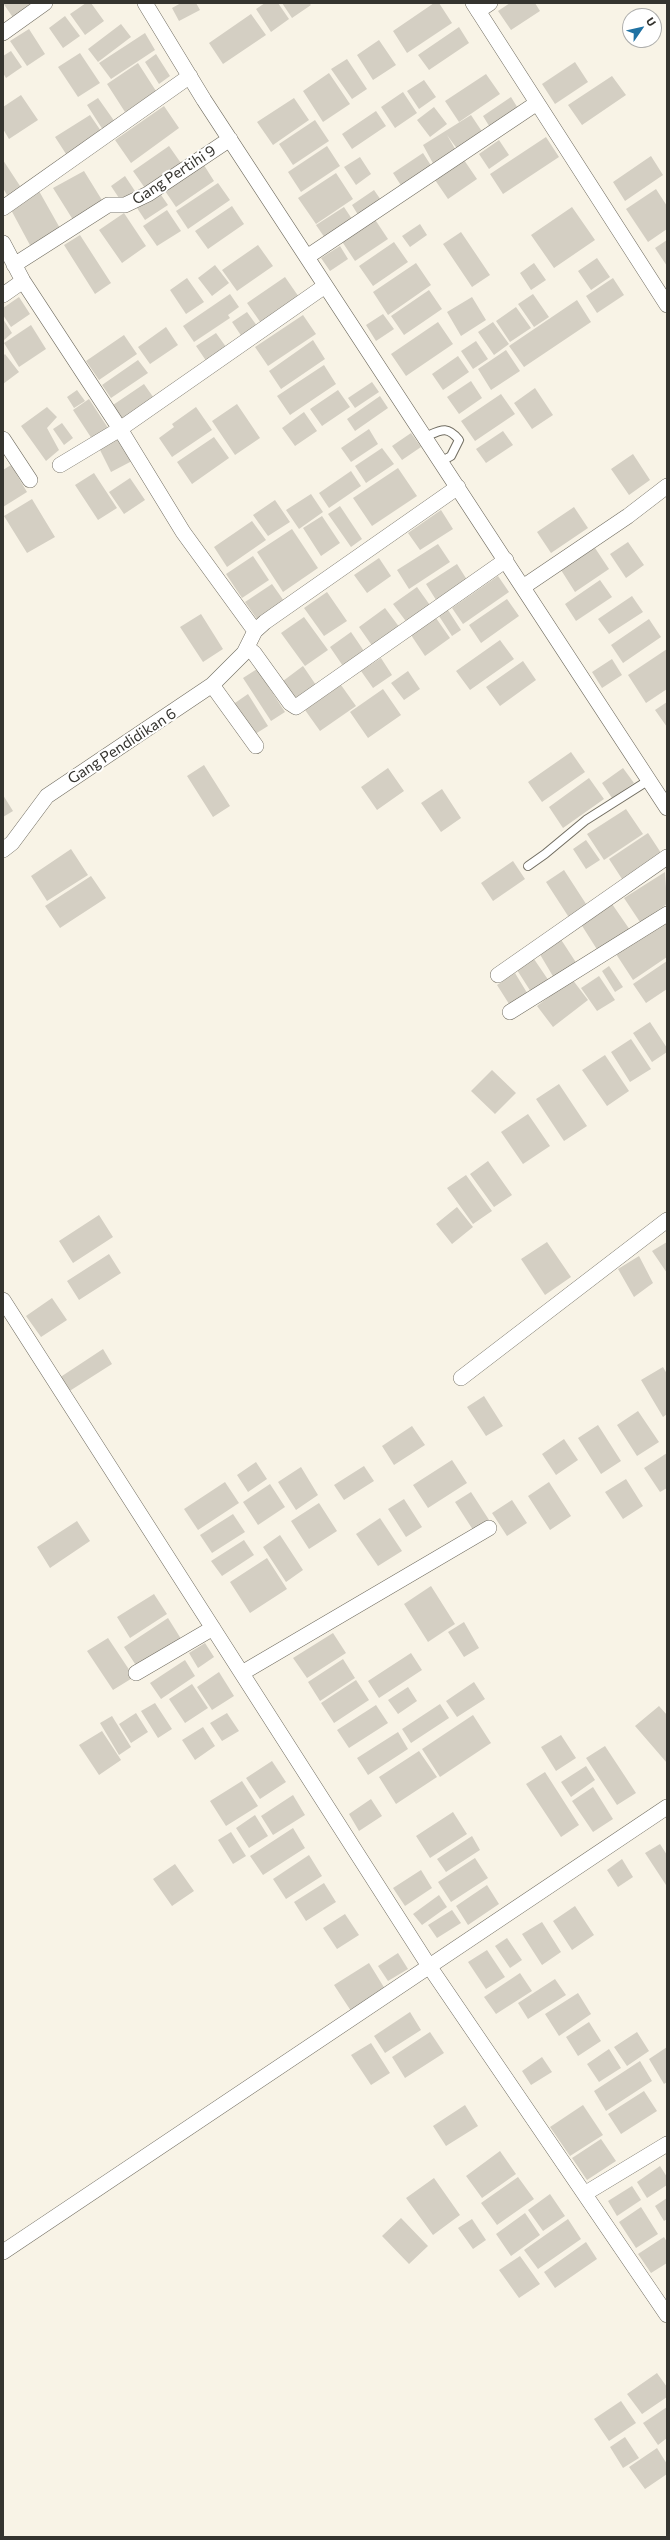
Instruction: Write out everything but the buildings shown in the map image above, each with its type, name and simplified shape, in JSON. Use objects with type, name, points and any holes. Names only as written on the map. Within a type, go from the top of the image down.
[{"type":"street","points":[[3,33],[45,3]]},
{"type":"street","points":[[145,3],[230,139],[442,461],[667,808]]},
{"type":"street","points":[[480,6],[537,103],[667,305]]},
{"type":"street","points":[[3,208],[190,76]]},
{"type":"street","points":[[306,256],[537,103]]},
{"type":"street","name":"Gang Pertihi 9","points":[[14,265],[108,205],[125,206],[148,194],[230,139]]},
{"type":"street","points":[[3,243],[23,281],[120,429],[183,532],[255,631],[458,487]]},
{"type":"street","points":[[3,295],[23,281]]},
{"type":"street","points":[[60,465],[120,429],[326,286]]},
{"type":"street","points":[[3,440],[30,480]]},
{"type":"street","points":[[523,587],[628,516],[667,486]]},
{"type":"street","points":[[247,647],[254,653],[290,704],[296,707],[506,560]]},
{"type":"street","name":"Gang Pendidikan 6","points":[[3,850],[12,843],[47,796],[212,685],[231,668],[247,647],[255,631]]},
{"type":"street","points":[[212,685],[256,746]]},
{"type":"street","points":[[498,975],[667,857]]},
{"type":"street","points":[[510,1012],[667,914]]},
{"type":"street","points":[[461,1378],[667,1220]]},
{"type":"street","points":[[3,1300],[429,1966],[499,2072],[586,2193],[667,2315]]},
{"type":"street","points":[[242,1673],[489,1528]]},
{"type":"street","points":[[136,1673],[213,1628]]},
{"type":"street","points":[[3,2252],[667,1807]]},
{"type":"street","points":[[586,2193],[667,2144]]},
{"type":"lane","points":[[425,437],[442,429],[452,432],[459,440],[451,456],[442,461]]},
{"type":"lane","points":[[528,866],[586,820],[649,780]]}]
